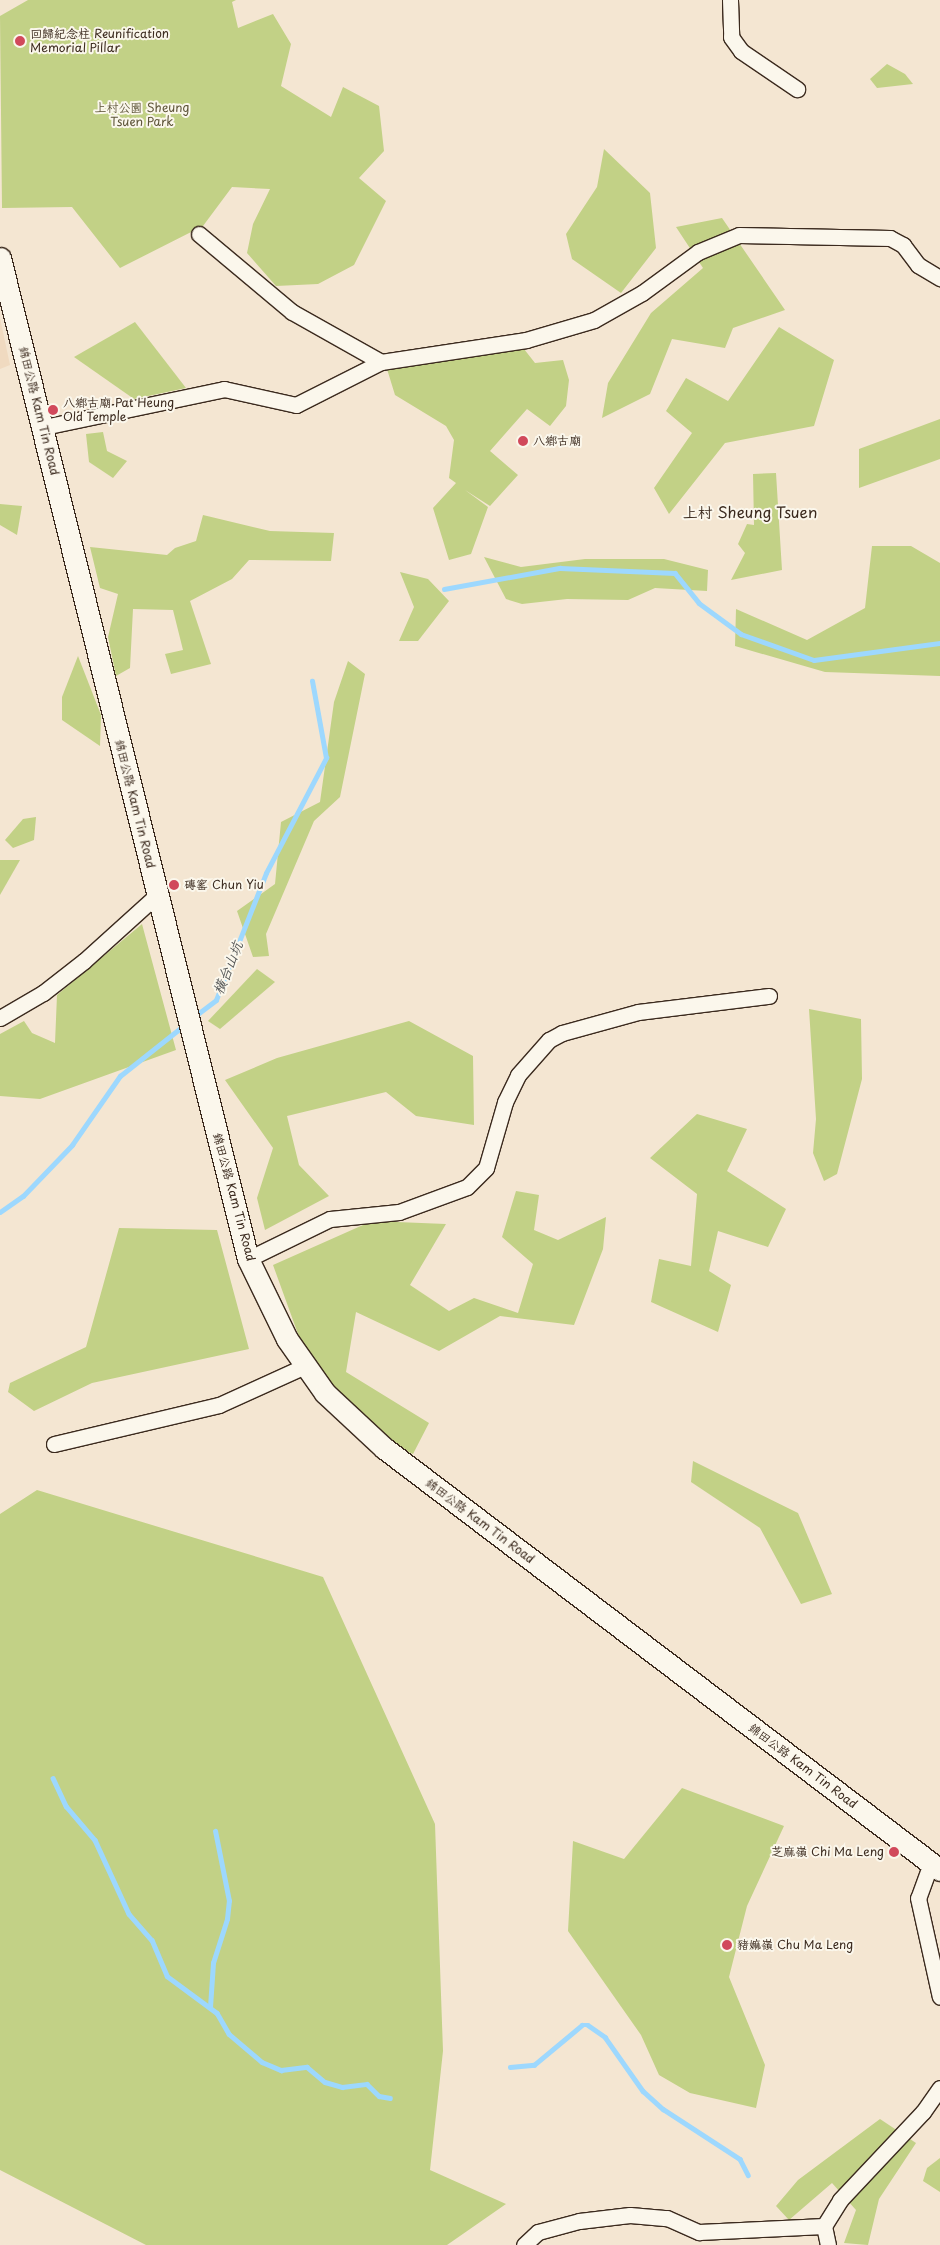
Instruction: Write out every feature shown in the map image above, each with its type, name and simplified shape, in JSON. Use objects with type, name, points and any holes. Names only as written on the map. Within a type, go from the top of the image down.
[{"type":"main road","name":"錦田公路 Kam Tin Road","points":[[0,258],[44,427],[157,895],[248,1259],[272,1310],[305,1366],[341,1410],[384,1448],[935,1866]]},
{"type":"street","points":[[730,0],[731,37],[741,51],[797,89]]},
{"type":"street","points":[[199,234],[292,312],[381,362]]},
{"type":"street","points":[[44,427],[224,389],[296,405],[381,362],[526,340],[594,320],[642,293],[698,252],[739,235],[890,238],[903,245],[918,265],[940,278]]},
{"type":"street","points":[[0,1018],[43,992],[84,961],[157,895]]},
{"type":"street","points":[[248,1259],[330,1219],[408,1210],[467,1188],[486,1168],[505,1102],[518,1075],[549,1040],[562,1032],[638,1012],[769,996]]},
{"type":"street","points":[[54,1444],[219,1405],[305,1366]]},
{"type":"street","points":[[935,1866],[918,1898],[940,1997]]},
{"type":"street","points":[[828,2245],[824,2226],[840,2200],[923,2112],[940,2088]]},
{"type":"street","points":[[524,2245],[538,2232],[579,2221],[630,2215],[668,2218],[707,2232],[824,2226]]},
{"type":"shaded area","points":[[0,318],[10,365],[0,369]]},
{"type":"green space","name":"上村公園 Sheung Tsuen Park","points":[[28,0],[236,0],[232,2],[238,28],[273,14],[291,44],[281,86],[331,117],[343,87],[379,106],[384,151],[359,178],[386,201],[354,265],[318,284],[276,286],[247,253],[253,224],[270,189],[232,187],[203,226],[120,268],[72,207],[2,208],[0,16]]},
{"type":"green space","points":[[887,64],[905,74],[913,84],[877,88],[870,79]]},
{"type":"green space","points":[[604,149],[650,193],[656,248],[621,293],[572,259],[566,234],[597,187]]},
{"type":"green space","points":[[722,218],[785,310],[733,328],[725,348],[672,339],[650,394],[602,418],[608,383],[651,313],[703,268],[676,227]]},
{"type":"green space","points":[[135,322],[186,388],[134,399],[74,357]]},
{"type":"green space","points":[[779,327],[834,360],[814,426],[725,443],[669,514],[654,488],[692,433],[666,411],[686,378],[728,401]]},
{"type":"green space","points":[[524,349],[535,363],[563,360],[569,380],[566,406],[550,426],[527,409],[490,451],[518,475],[490,506],[465,490],[488,507],[471,554],[449,560],[433,508],[456,483],[449,478],[454,440],[446,426],[395,395],[387,369]]},
{"type":"green space","points":[[940,419],[940,459],[859,488],[859,449]]},
{"type":"green space","points":[[103,432],[107,451],[127,461],[113,478],[89,462],[86,434]]},
{"type":"green space","points":[[776,473],[782,570],[731,580],[745,553],[738,544],[747,524],[754,525],[753,474]]},
{"type":"green space","points":[[0,504],[22,506],[17,535],[0,525]]},
{"type":"green space","points":[[203,515],[270,531],[334,533],[331,561],[249,560],[232,579],[190,601],[211,664],[171,674],[165,654],[183,650],[173,610],[133,609],[130,668],[116,676],[108,637],[118,594],[100,588],[90,547],[167,555],[175,548],[196,541]]},
{"type":"green space","points":[[872,546],[911,546],[940,563],[940,676],[825,672],[735,646],[736,609],[807,640],[865,608]]},
{"type":"green space","points":[[484,557],[521,567],[585,559],[664,559],[708,570],[707,591],[655,588],[628,600],[567,599],[522,604],[506,599]]},
{"type":"green space","points":[[400,572],[428,579],[449,601],[418,641],[399,641],[414,607]]},
{"type":"green space","points":[[78,656],[101,715],[100,746],[62,720],[62,697]]},
{"type":"green space","points":[[348,661],[365,674],[340,797],[314,821],[266,934],[269,956],[253,957],[237,911],[275,884],[281,822],[320,802],[334,702]]},
{"type":"green space","points":[[36,817],[34,840],[13,848],[5,840],[23,819]]},
{"type":"green space","points":[[0,860],[20,860],[0,895]]},
{"type":"green space","points":[[142,924],[176,1050],[40,1099],[0,1096],[0,1034],[24,1021],[32,1033],[55,1043],[57,995]]},
{"type":"green space","points":[[257,969],[275,982],[220,1029],[208,1021]]},
{"type":"green space","points":[[809,1009],[861,1019],[862,1079],[837,1174],[824,1181],[813,1153],[816,1119]]},
{"type":"green space","points":[[409,1021],[473,1056],[474,1125],[416,1116],[386,1092],[287,1116],[299,1165],[329,1196],[265,1230],[257,1198],[273,1148],[225,1080],[277,1058]]},
{"type":"green space","points":[[697,1114],[747,1129],[727,1171],[786,1209],[768,1247],[718,1231],[709,1271],[731,1285],[718,1332],[651,1302],[659,1259],[691,1266],[697,1194],[650,1158]]},
{"type":"green space","points":[[516,1191],[539,1195],[534,1230],[558,1240],[606,1217],[603,1249],[574,1325],[500,1316],[439,1351],[356,1312],[346,1372],[429,1423],[413,1454],[355,1428],[306,1356],[273,1265],[372,1221],[446,1224],[410,1285],[449,1311],[474,1298],[518,1313],[533,1264],[502,1237]]},
{"type":"green space","points":[[119,1228],[217,1230],[249,1349],[92,1383],[34,1411],[8,1392],[10,1383],[86,1347]]},
{"type":"green space","points":[[693,1461],[798,1513],[832,1594],[801,1604],[760,1528],[691,1482]]},
{"type":"green space","points":[[37,1490],[323,1577],[435,1824],[443,2051],[430,2170],[506,2204],[447,2245],[146,2245],[0,2170],[0,1514]]},
{"type":"green space","points":[[682,1788],[784,1826],[747,1906],[729,1977],[765,2065],[756,2108],[690,2093],[659,2075],[641,2035],[568,1931],[573,1841],[624,1859]]},
{"type":"green space","points":[[880,2119],[916,2143],[879,2199],[868,2245],[844,2243],[856,2210],[832,2183],[789,2220],[776,2206],[798,2180]]},
{"type":"green space","points":[[940,2158],[940,2192],[923,2181],[927,2168]]},
{"type":"waterway","points":[[444,589],[560,568],[675,573],[699,603],[741,634],[814,660],[940,643]]},
{"type":"waterway","name":"橫台山坑","points":[[195,1016],[216,1000],[266,873],[326,758],[312,681]]},
{"type":"waterway","name":"橫台山坑","points":[[0,1212],[23,1196],[72,1145],[120,1076],[183,1026]]},
{"type":"waterway","points":[[53,1778],[66,1806],[95,1840],[129,1914],[152,1940],[167,1976],[217,2013],[229,2034],[262,2062],[281,2070],[307,2067],[325,2082],[342,2087],[367,2084],[379,2096],[390,2098]]},
{"type":"waterway","points":[[210,2007],[213,1963],[227,1919],[229,1901],[215,1831]]},
{"type":"waterway","points":[[510,2067],[534,2065],[582,2025],[588,2025],[605,2037],[643,2091],[663,2109],[740,2159],[748,2175]]},
{"type":"place","name":"回歸紀念柱 Reunification Memorial Pillar","points":[[20,41]]},
{"type":"place","name":"八鄉古廟 Pat Heung Old Temple","points":[[53,410]]},
{"type":"place","name":"八鄉古廟","points":[[523,441]]},
{"type":"place","name":"磚窰 Chun Yiu","points":[[174,885]]},
{"type":"place","name":"芝麻嶺 Chi Ma Leng","points":[[894,1852]]},
{"type":"place","name":"豬嫲嶺 Chu Ma Leng","points":[[727,1945]]},
{"type":"district","name":"上村 Sheung Tsuen","points":[[750,512]]}]
